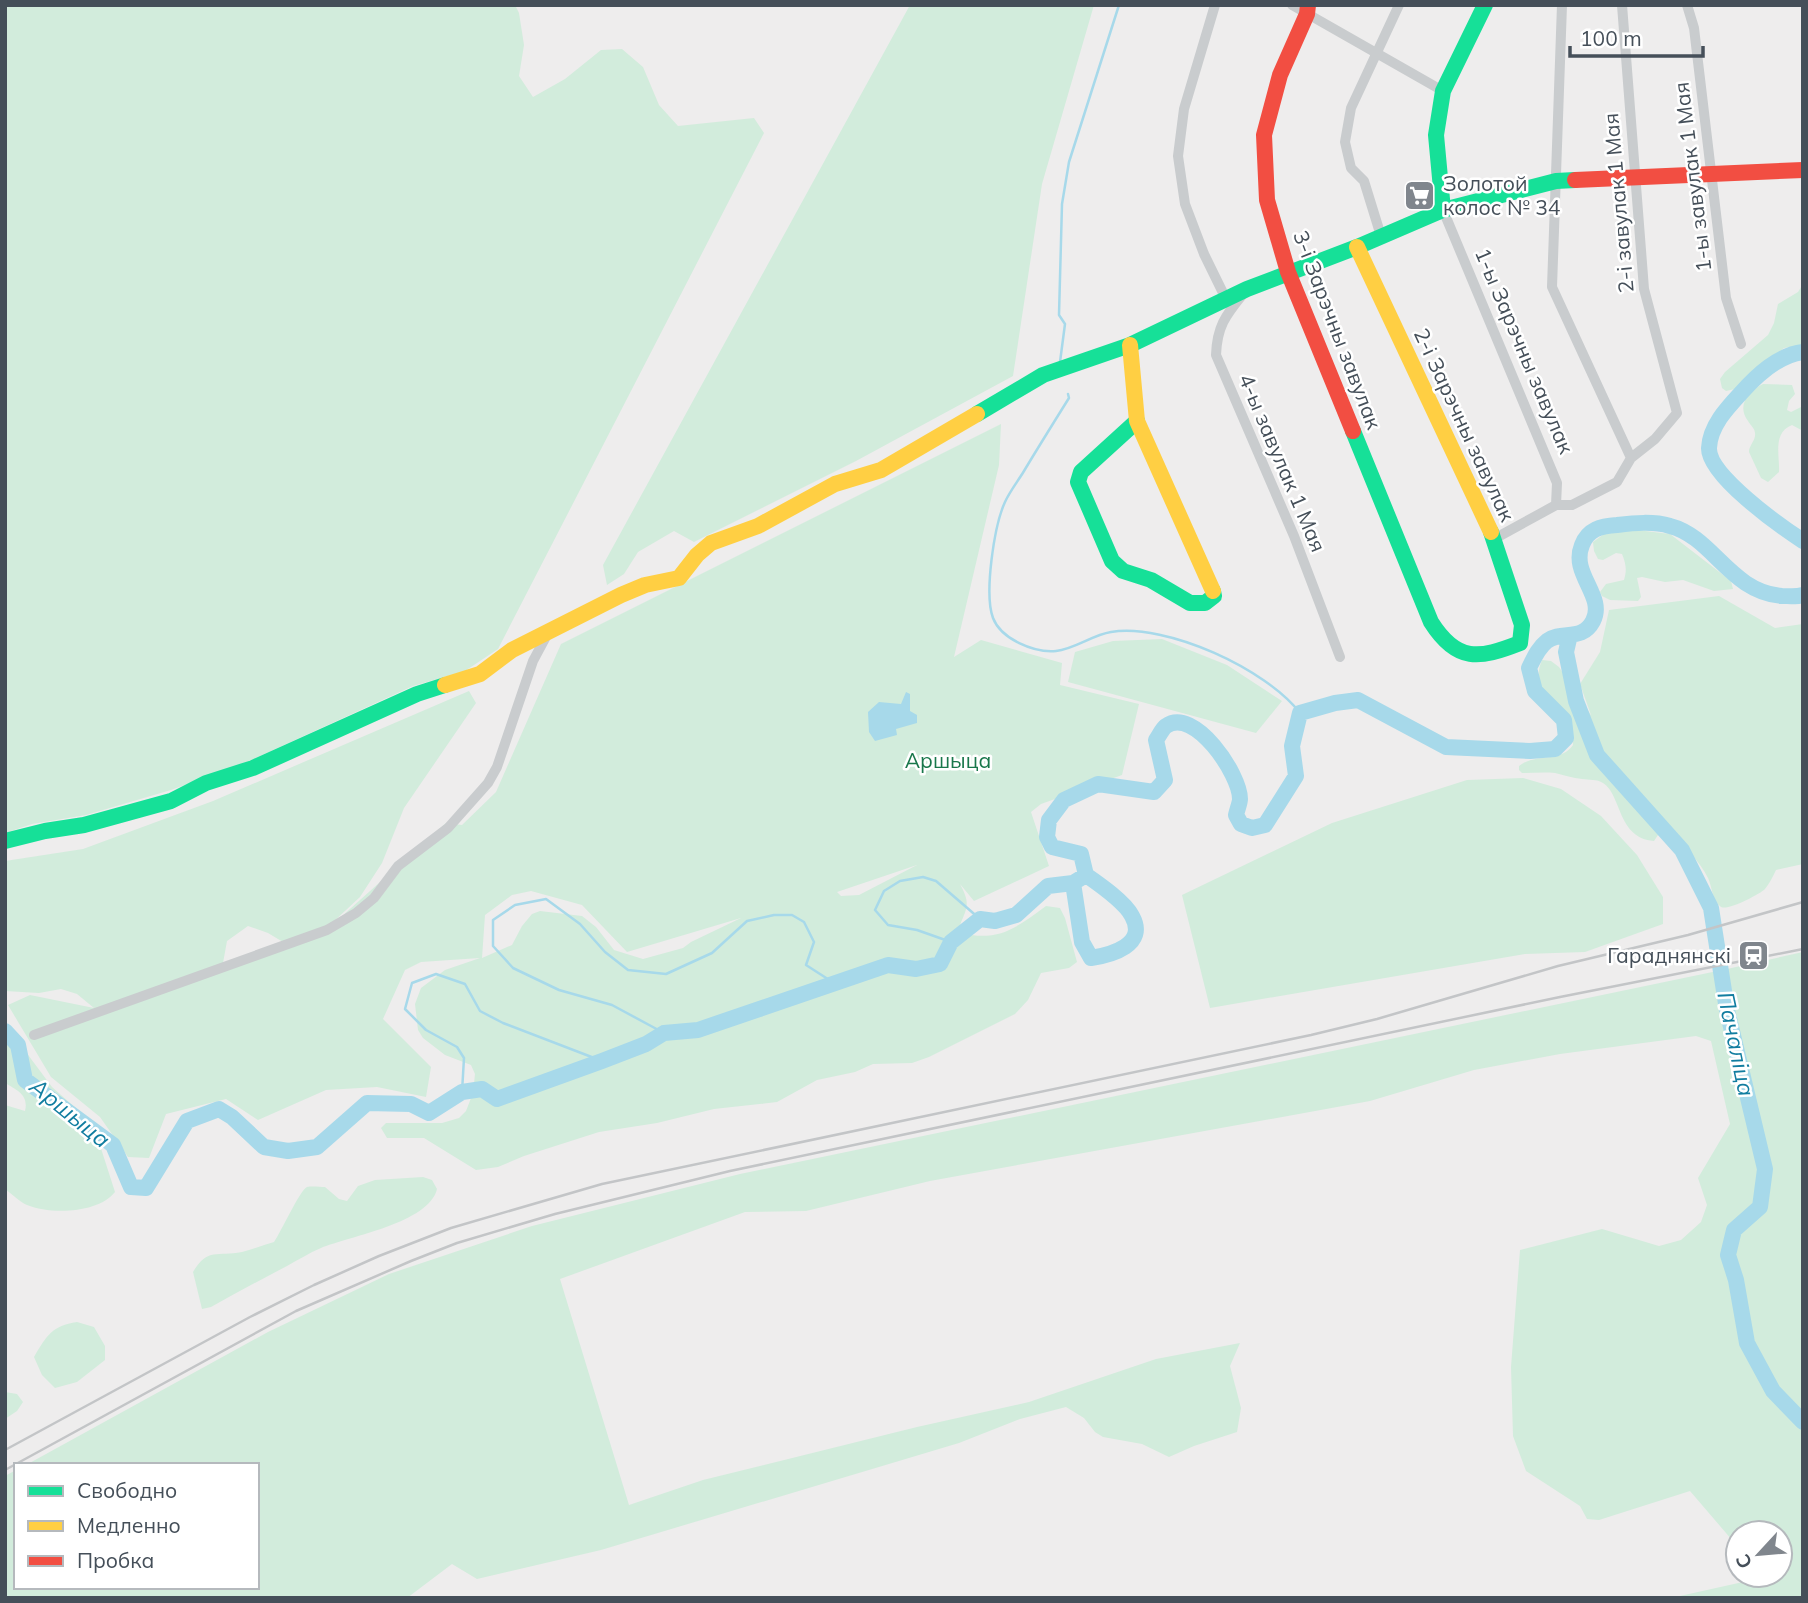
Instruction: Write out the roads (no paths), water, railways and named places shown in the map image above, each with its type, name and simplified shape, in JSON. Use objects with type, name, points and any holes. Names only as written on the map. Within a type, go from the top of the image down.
[{"type":"street","points":[[1215,5],[1184,109],[1178,156],[1185,204],[1204,254],[1226,299]]},
{"type":"street","points":[[1292,5],[1307,10],[1443,91]]},
{"type":"street","points":[[1381,236],[1364,181],[1350,169],[1345,142],[1351,108],[1399,5]]},
{"type":"street","name":"1-ы Зарэчны завулак","points":[[1485,5],[1443,91],[1436,135],[1443,210],[1557,483],[1556,505]]},
{"type":"street","points":[[1494,539],[1556,505],[1573,505],[1617,482],[1631,458],[1552,287],[1562,5]]},
{"type":"street","name":"2-і завулак 1 Мая","points":[[1622,5],[1644,289],[1677,413],[1655,439],[1631,458]]},
{"type":"street","name":"1-ы завулак 1 Мая","points":[[1687,5],[1694,28],[1726,298],[1741,344]]},
{"type":"street","name":"3-і Зарэчны завулак","points":[[1307,10],[1280,75],[1264,135],[1267,200],[1288,272],[1439,638],[1454,652],[1471,656],[1498,652],[1520,643],[1522,625]]},
{"type":"street","points":[[5,841],[84,825],[171,801],[206,783],[253,768],[417,694],[480,674],[512,650],[621,594],[645,585],[678,578],[711,543],[758,526],[835,484],[881,470],[1043,375],[1130,345],[1247,289],[1357,247],[1443,210],[1556,181],[1803,170]]},
{"type":"street","name":"2-і Зарэчны завулак","points":[[1357,247],[1494,539],[1522,625]]},
{"type":"street","name":"4-ы завулак 1 Мая","points":[[1247,289],[1225,317],[1217,335],[1216,355],[1294,536],[1340,657]]},
{"type":"street","points":[[1130,345],[1137,421],[1213,587],[1214,596],[1205,603],[1190,603],[1151,580],[1123,571],[1112,561],[1081,491],[1078,482],[1081,472],[1137,421]]},
{"type":"street","points":[[34,1035],[327,930],[356,913],[374,898],[398,866],[448,828],[488,783],[497,767],[533,661],[549,632]]},
{"type":"water","points":[[906,692],[910,694],[910,711],[917,715],[917,723],[896,729],[897,735],[875,741],[869,732],[868,712],[879,702],[901,704]]},
{"type":"waterway","points":[[1060,362],[1065,324],[1059,315],[1062,204],[1069,162],[1119,5]]},
{"type":"waterway","name":"Аршыца","points":[[1803,352],[1785,357],[1747,386],[1720,418],[1712,432],[1709,448],[1720,472],[1732,485],[1803,541]]},
{"type":"waterway","points":[[1068,394],[1069,398],[1009,494],[1001,513],[990,577],[990,607],[997,626],[1019,643],[1047,651],[1063,650],[1111,632],[1134,631],[1186,642],[1240,666],[1264,681],[1300,713]]},
{"type":"waterway","name":"Аршыца","points":[[5,1031],[18,1045],[25,1080],[113,1145],[131,1187],[146,1188],[187,1121],[219,1109],[232,1117],[264,1147],[288,1151],[317,1147],[367,1103],[411,1104],[429,1113],[462,1092],[482,1089],[497,1099],[646,1044],[664,1033],[698,1030],[888,965],[916,969],[940,964],[951,942],[980,919],[995,921],[1016,915],[1048,886],[1073,883],[1086,875],[1081,854],[1052,847],[1047,837],[1049,820],[1064,800],[1098,784],[1154,792],[1165,780],[1156,740],[1166,726],[1177,722],[1189,725],[1202,734],[1224,760],[1238,788],[1240,799],[1236,815],[1241,824],[1252,828],[1265,825],[1296,776],[1292,746],[1300,713],[1335,703],[1358,700],[1446,747],[1530,751],[1555,749],[1566,738],[1564,720],[1535,691],[1529,668],[1547,641],[1559,636],[1578,634],[1593,621],[1595,603],[1580,566],[1580,556],[1588,535],[1600,528],[1644,523],[1670,526],[1698,541],[1749,585],[1782,596],[1803,595]]},
{"type":"waterway","name":"Пачаліца","points":[[1570,635],[1566,652],[1576,701],[1597,755],[1682,850],[1711,908],[1727,1010],[1765,1169],[1760,1207],[1734,1230],[1728,1255],[1736,1280],[1747,1343],[1773,1391],[1803,1422]]},
{"type":"waterway","points":[[1073,883],[1082,942],[1091,958],[1125,947],[1135,934],[1136,926],[1132,916],[1118,899],[1086,875]]},
{"type":"waterway","points":[[951,942],[917,930],[888,925],[875,910],[884,891],[900,881],[923,877],[936,881],[980,919]]},
{"type":"waterway","points":[[664,1033],[612,1005],[559,990],[513,968],[493,946],[493,920],[515,905],[546,899],[580,924],[605,952],[628,970],[666,974],[712,953],[747,921],[774,915],[792,915],[804,922],[814,942],[806,965],[834,983]]},
{"type":"waterway","points":[[462,1092],[464,1058],[457,1047],[426,1030],[405,1009],[412,983],[436,974],[465,984],[480,1011],[503,1023],[602,1061]]},
{"type":"railway","points":[[5,1450],[314,1285],[451,1228],[602,1184],[1311,1035],[1377,1019],[1558,966],[1688,935],[1803,902]]},
{"type":"railway","points":[[18,1463],[296,1311],[457,1243],[555,1214],[730,1171],[1560,997],[1803,949]]},
{"type":"railway","points":[[5,1470],[14,1465]]},
{"type":"place","name":"Золотой колос № 34","points":[[1420,196]]},
{"type":"place","name":"Гараднянскі","points":[[1754,956]]}]
